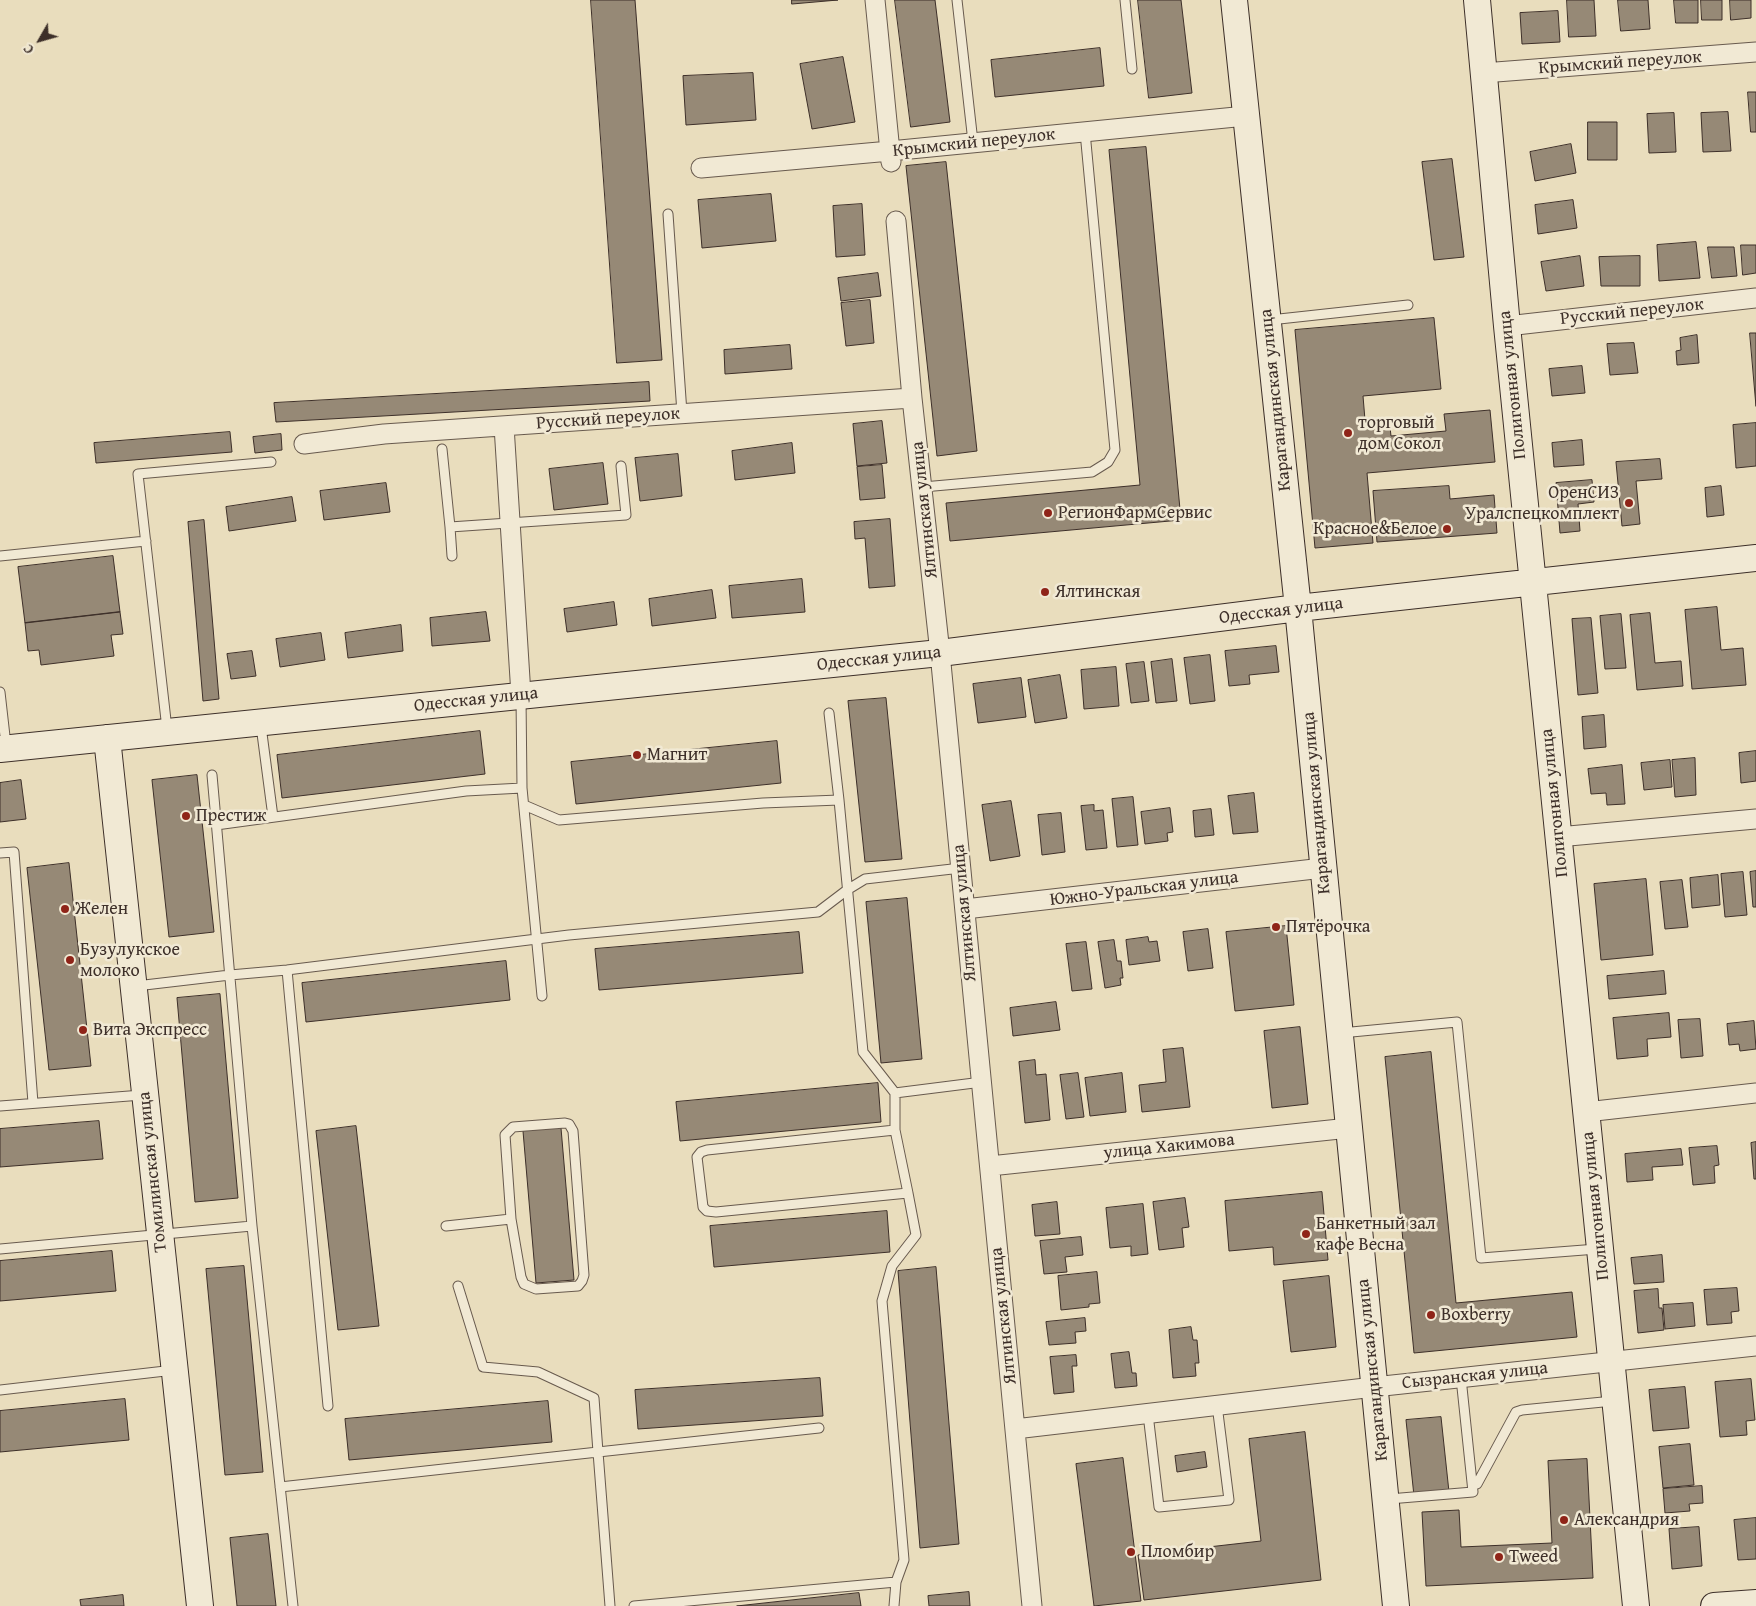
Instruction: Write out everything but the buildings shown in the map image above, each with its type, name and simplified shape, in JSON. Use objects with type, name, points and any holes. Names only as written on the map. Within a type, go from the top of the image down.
[{"type":"main road","name":"Карагандинская улица","points":[[1234,0],[1298,608],[1396,1606]]},
{"type":"main road","name":"Полигонная улица","points":[[1477,0],[1507,326],[1636,1606]]},
{"type":"main road","name":"Одесская улица","points":[[3,748],[940,653],[1298,608],[1756,558]]},
{"type":"main road","name":"Томилинская улица","points":[[107,738],[200,1606]]},
{"type":"main road","points":[[1714,1606],[1756,1603]]},
{"type":"street","points":[[875,0],[890,157]]},
{"type":"street","name":"Крымский переулок","points":[[1483,73],[1756,52]]},
{"type":"street","name":"Крымский переулок","points":[[701,168],[890,157],[972,142],[1246,116]]},
{"type":"street","name":"Ялтинская улица","points":[[896,221],[912,398],[940,653],[1032,1606]]},
{"type":"street","name":"Русский переулок","points":[[1507,326],[1756,298]]},
{"type":"street","name":"Русский переулок","points":[[304,444],[384,434],[912,398]]},
{"type":"street","points":[[504,426],[521,695]]},
{"type":"street","points":[[1558,837],[1756,820]]},
{"type":"street","name":"Южно-Уральская улица","points":[[965,909],[1323,868]]},
{"type":"street","points":[[1586,1112],[1756,1093]]},
{"type":"street","name":"улица Хакимова","points":[[990,1166],[1348,1128]]},
{"type":"street","name":"Сызранская улица","points":[[1015,1429],[1374,1387],[1756,1346]]},
{"type":"lane","points":[[957,0],[972,142]]},
{"type":"lane","points":[[1125,0],[1132,69]]},
{"type":"lane","points":[[923,487],[1092,472],[1108,462],[1115,450],[1085,132]]},
{"type":"lane","points":[[668,214],[682,413]]},
{"type":"lane","points":[[1268,320],[1408,305]]},
{"type":"lane","points":[[442,449],[452,556]]},
{"type":"lane","points":[[167,732],[138,474],[271,462]]},
{"type":"lane","points":[[450,528],[626,514],[621,466]]},
{"type":"lane","points":[[0,556],[146,541]]},
{"type":"lane","points":[[0,692],[3,748]]},
{"type":"lane","points":[[521,695],[522,788],[535,939],[542,996]]},
{"type":"lane","points":[[829,713],[863,1052],[896,1093],[895,1130],[916,1234],[892,1266],[882,1301],[904,1560],[896,1582],[894,1606]]},
{"type":"lane","points":[[261,722],[273,817]]},
{"type":"lane","points":[[212,775],[252,1226],[293,1606]]},
{"type":"lane","points":[[216,825],[466,791],[522,788]]},
{"type":"lane","points":[[524,806],[559,820],[763,803],[839,800]]},
{"type":"lane","points":[[0,853],[14,852],[33,1103]]},
{"type":"lane","points":[[133,986],[287,970],[569,935],[818,912],[865,879],[961,868]]},
{"type":"lane","points":[[287,970],[328,1406]]},
{"type":"lane","points":[[1339,1033],[1457,1022],[1480,1258],[1600,1248]]},
{"type":"lane","points":[[896,1093],[982,1082]]},
{"type":"lane","points":[[0,1106],[145,1094]]},
{"type":"lane","points":[[569,1124],[573,1131],[584,1275],[582,1282],[578,1286],[536,1289],[524,1284],[521,1277],[511,1220],[505,1135],[513,1127],[569,1124]]},
{"type":"lane","points":[[895,1130],[701,1152],[697,1157],[703,1207],[707,1211],[716,1212],[908,1193]]},
{"type":"lane","points":[[446,1226],[511,1220]]},
{"type":"lane","points":[[0,1249],[252,1226]]},
{"type":"lane","points":[[458,1286],[483,1367],[538,1372],[594,1398],[610,1606]]},
{"type":"lane","points":[[0,1390],[174,1370]]},
{"type":"lane","points":[[1386,1500],[1473,1492],[1461,1378]]},
{"type":"lane","points":[[1477,1484],[1516,1412],[1616,1400]]},
{"type":"lane","points":[[1148,1414],[1159,1507],[1229,1500],[1217,1406]]},
{"type":"lane","points":[[280,1487],[819,1428]]},
{"type":"lane","points":[[634,1606],[896,1582]]},
{"type":"place","name":"торговый дом Сокол","points":[[1348,433]]},
{"type":"place","name":"ОренСИЗ Уралспецкомплект","points":[[1629,503]]},
{"type":"place","name":"РегионФармСервис","points":[[1048,513]]},
{"type":"place","name":"Красное&Белое","points":[[1447,529]]},
{"type":"place","name":"Ялтинская","points":[[1045,592]]},
{"type":"place","name":"Магнит","points":[[637,755]]},
{"type":"place","name":"Престиж","points":[[186,816]]},
{"type":"place","name":"Желен","points":[[65,909]]},
{"type":"place","name":"Пятёрочка","points":[[1276,927]]},
{"type":"place","name":"Бузулукское молоко","points":[[70,960]]},
{"type":"place","name":"Вита Экспресс","points":[[83,1030]]},
{"type":"place","name":"Банкетный зал кафе Весна","points":[[1306,1234]]},
{"type":"place","name":"Boxberry","points":[[1431,1315]]},
{"type":"place","name":"Александрия","points":[[1564,1520]]},
{"type":"place","name":"Пломбир","points":[[1131,1552]]},
{"type":"place","name":"Tweed","points":[[1499,1557]]}]
